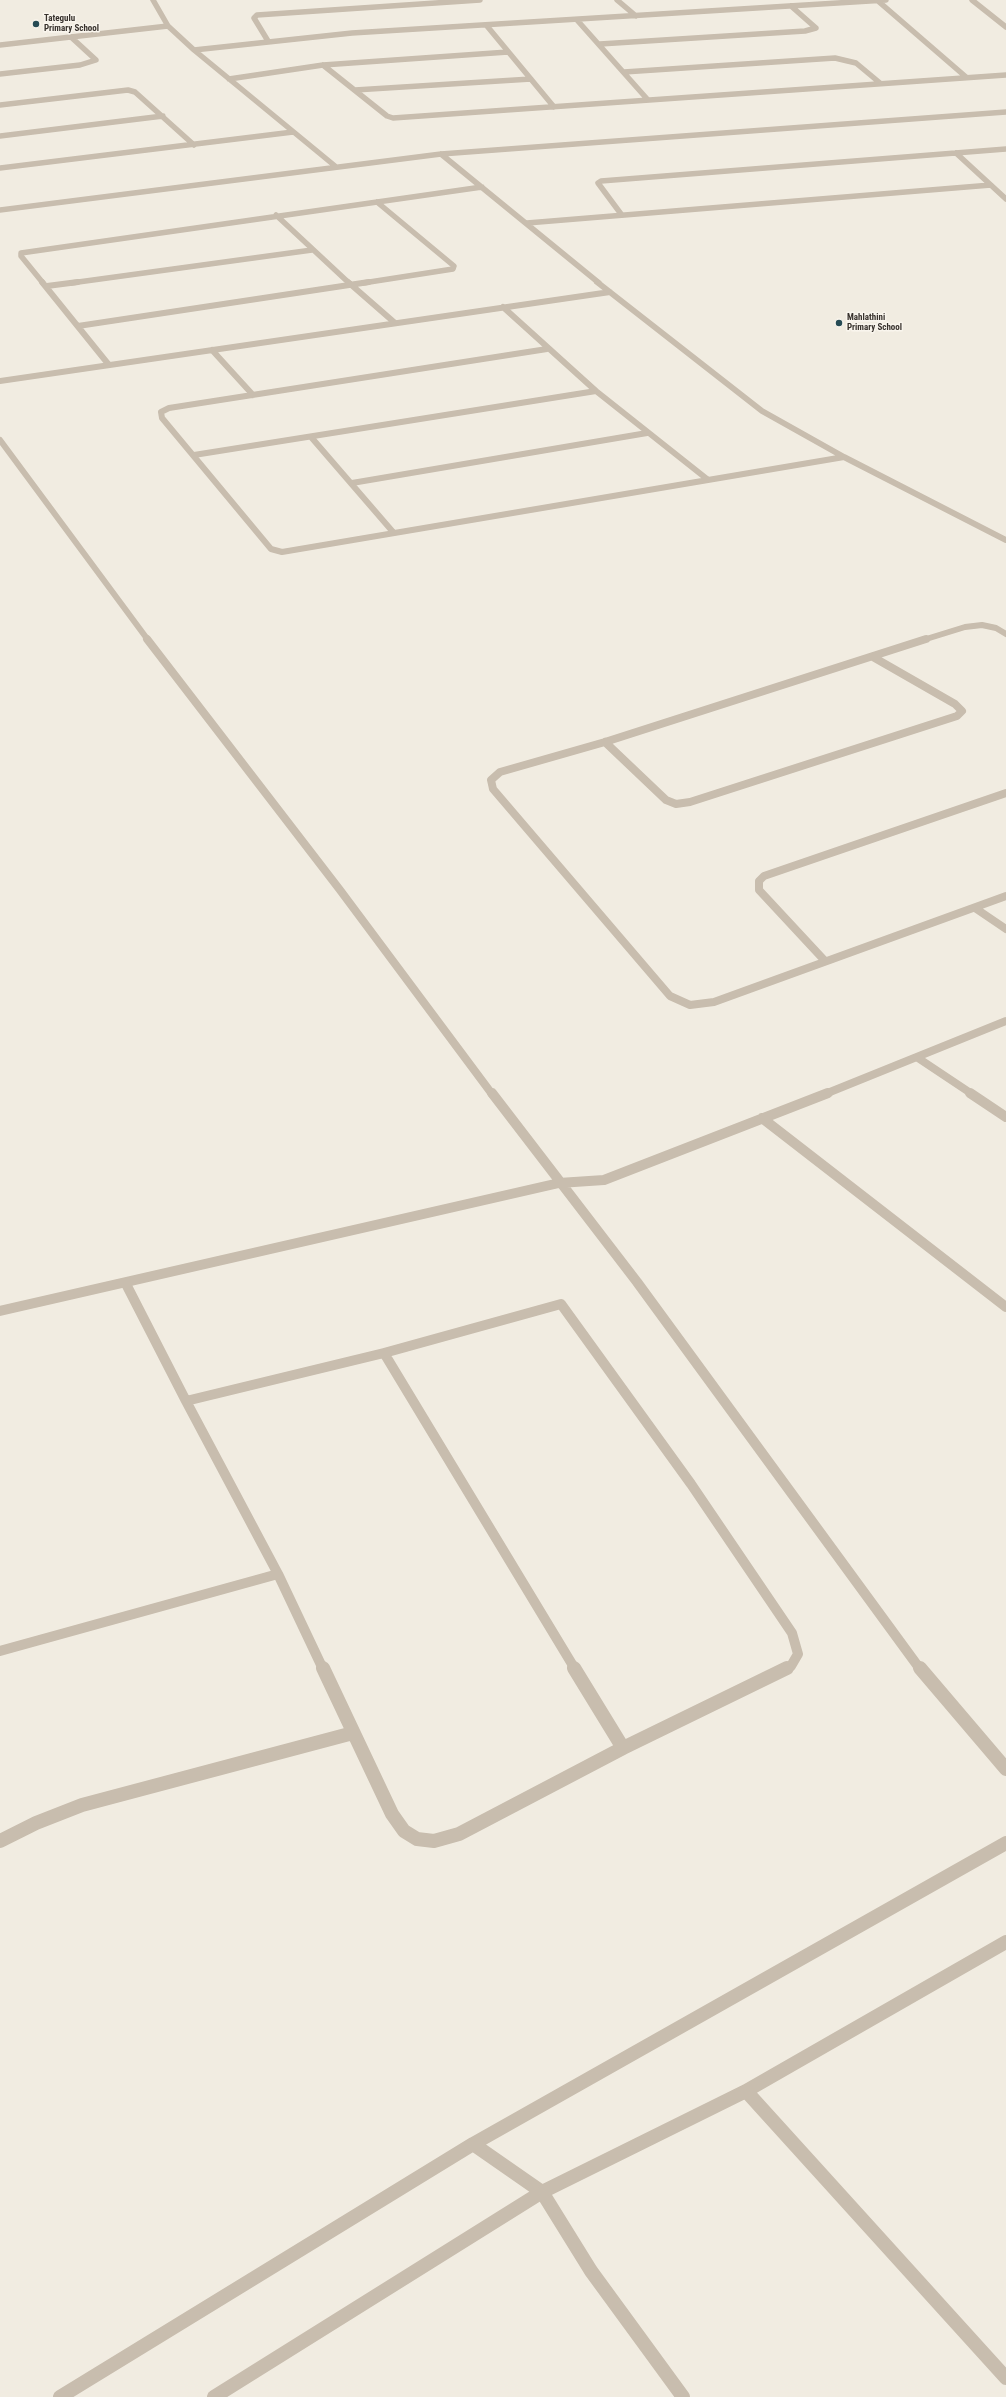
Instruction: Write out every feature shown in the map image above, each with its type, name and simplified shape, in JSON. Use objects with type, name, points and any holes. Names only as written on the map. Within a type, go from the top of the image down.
[{"type":"street","points":[[153,0],[168,26],[194,50],[336,166]]},
{"type":"street","points":[[268,41],[254,18],[257,15],[480,0]]},
{"type":"street","points":[[618,0],[636,16]]},
{"type":"street","points":[[878,0],[966,78]]},
{"type":"street","points":[[194,50],[268,41],[366,32],[487,26],[886,0]]},
{"type":"street","points":[[972,0],[1006,27]]},
{"type":"street","points":[[600,44],[805,31],[816,28],[816,26],[791,6]]},
{"type":"street","points":[[577,20],[600,44],[648,100]]},
{"type":"street","points":[[0,45],[168,26]]},
{"type":"street","points":[[487,26],[554,107]]},
{"type":"street","points":[[0,74],[80,65],[96,60],[71,37]]},
{"type":"street","points":[[229,79],[323,65],[508,52]]},
{"type":"street","points":[[624,72],[835,58],[856,63],[880,83]]},
{"type":"street","points":[[323,65],[356,90],[386,116],[393,118],[1006,75]]},
{"type":"street","points":[[356,90],[531,79]]},
{"type":"street","points":[[0,105],[128,90],[135,92],[194,145]]},
{"type":"street","points":[[0,210],[336,166],[441,154],[1006,112]]},
{"type":"street","points":[[0,136],[163,116]]},
{"type":"street","points":[[0,168],[293,132]]},
{"type":"street","points":[[621,214],[599,186],[601,181],[1006,149]]},
{"type":"street","points":[[956,153],[1006,199]]},
{"type":"street","points":[[441,154],[610,292],[762,411],[844,457],[1006,540]]},
{"type":"street","points":[[527,224],[621,214],[991,185]]},
{"type":"street","points":[[109,365],[47,286],[21,256],[21,253],[276,215],[482,187]]},
{"type":"street","points":[[78,326],[353,286],[453,269],[454,266],[377,202]]},
{"type":"street","points":[[276,215],[312,250],[395,323]]},
{"type":"street","points":[[47,286],[312,250]]},
{"type":"street","points":[[0,381],[610,292]]},
{"type":"street","points":[[503,307],[547,350],[647,433],[707,479]]},
{"type":"street","points":[[212,350],[253,395]]},
{"type":"street","points":[[547,350],[169,408],[161,412],[162,418],[272,549],[282,552],[295,552],[393,532],[844,457]]},
{"type":"street","points":[[194,455],[596,391]]},
{"type":"street","points":[[352,483],[647,433]]},
{"type":"street","points":[[311,436],[393,532]]},
{"type":"street","points":[[0,440],[174,676],[340,890],[559,1183],[637,1282],[918,1666],[1006,1769]]},
{"type":"street","points":[[1006,634],[996,628],[982,625],[965,627],[605,742],[500,772],[491,780],[493,789],[670,996],[690,1005],[704,1005],[1006,896]]},
{"type":"street","points":[[605,742],[666,800],[676,804],[690,802],[957,716],[962,711],[955,704],[873,657]]},
{"type":"street","points":[[825,961],[760,890],[759,881],[764,876],[1006,793]]},
{"type":"street","points":[[975,908],[1006,929]]},
{"type":"street","points":[[0,1311],[126,1284],[559,1183],[604,1180],[918,1058],[1006,1021]]},
{"type":"street","points":[[918,1058],[1006,1118]]},
{"type":"street","points":[[762,1118],[1006,1307]]},
{"type":"street","points":[[126,1284],[186,1401],[278,1574],[392,1814],[404,1831],[417,1839],[434,1841],[460,1834],[623,1748],[791,1666],[798,1654],[792,1633],[691,1484],[561,1304],[384,1353],[186,1401]]},
{"type":"street","points":[[384,1353],[623,1748]]},
{"type":"street","points":[[0,1651],[278,1574]]},
{"type":"street","points":[[0,1841],[36,1823],[82,1805],[353,1733]]},
{"type":"street","points":[[60,2397],[473,2144],[1006,1843]]},
{"type":"street","points":[[214,2397],[542,2192],[746,2091],[1006,1942]]},
{"type":"street","points":[[746,2091],[1006,2378]]},
{"type":"street","points":[[473,2144],[542,2192],[591,2271],[683,2397]]},
{"type":"place","name":"Tategulu Primary School","points":[[36,24]]},
{"type":"place","name":"Mahlathini Primary School","points":[[839,323]]}]
